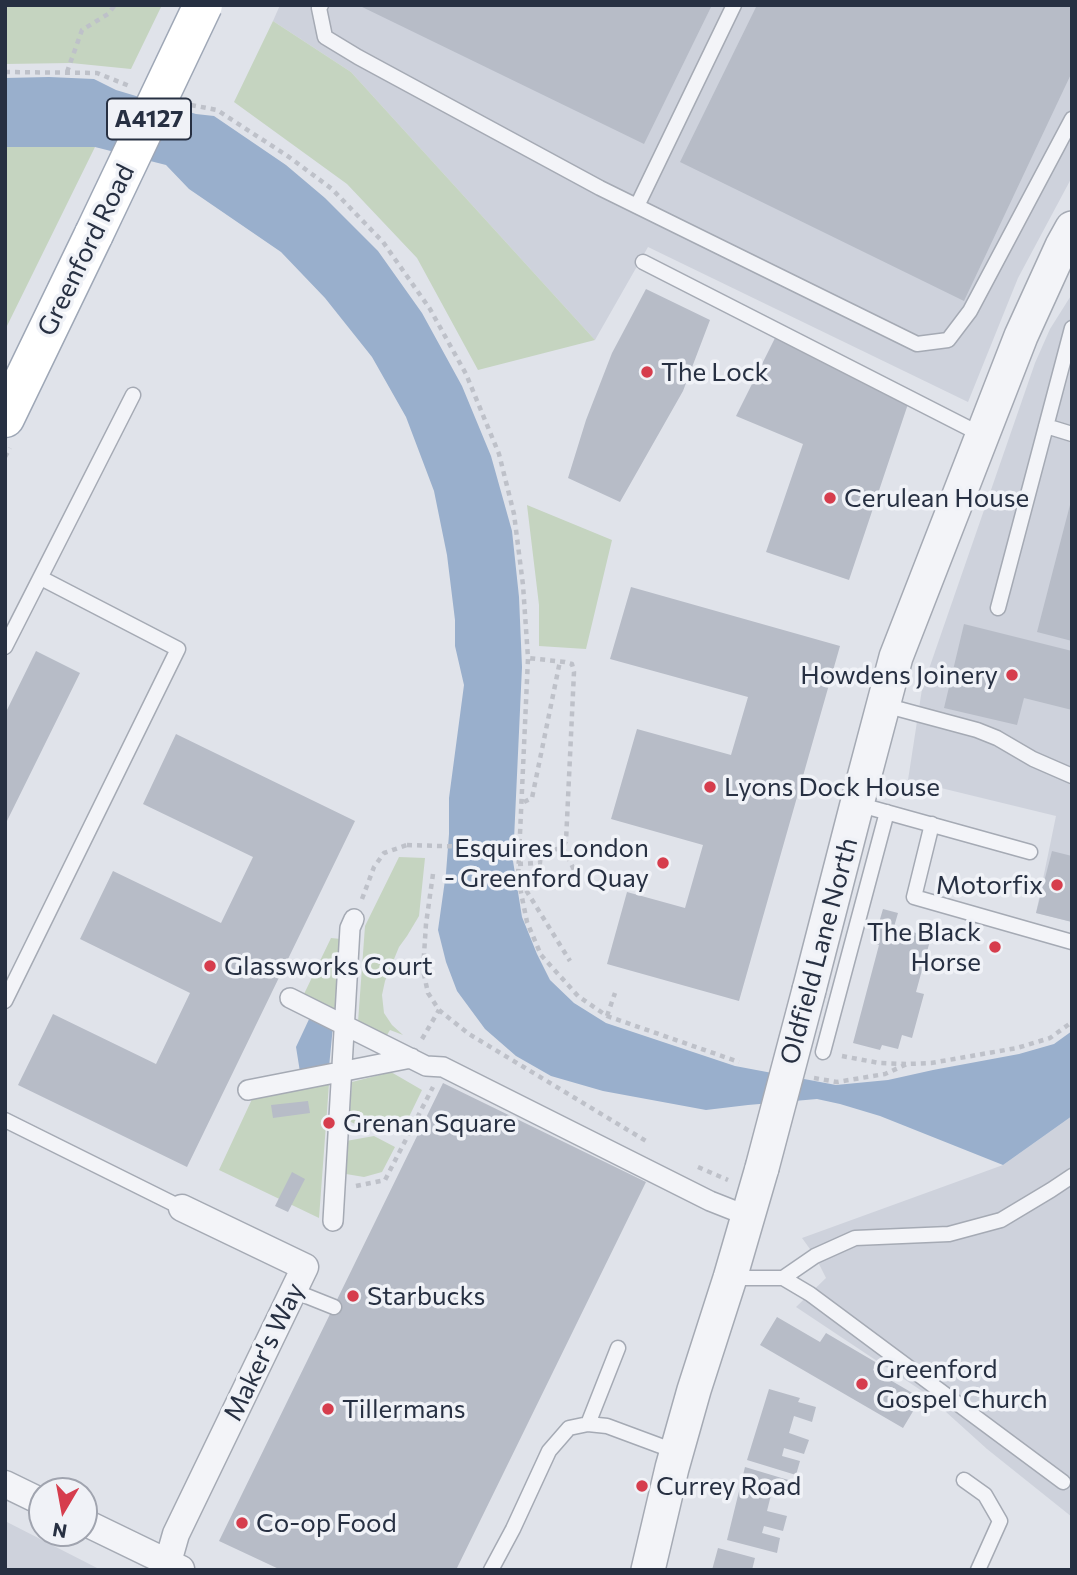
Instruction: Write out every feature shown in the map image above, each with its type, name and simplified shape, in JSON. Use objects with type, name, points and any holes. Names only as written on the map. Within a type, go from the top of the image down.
[{"type":"main road","name":"Greenford Road","points":[[5,418],[203,5]]},
{"type":"street","name":"Oldfield Lane North","points":[[648,1570],[694,1390],[755,1192],[809,990],[872,808],[884,705],[897,657],[1021,336],[1072,228]]},
{"type":"street","points":[[333,1221],[350,928],[354,919]]},
{"type":"street","points":[[290,998],[426,1066],[443,1067],[710,1201],[755,1192]]},
{"type":"street","points":[[248,1090],[411,1058]]},
{"type":"street","name":"Maker's Way","points":[[171,1567],[176,1534],[305,1267],[182,1208]]},
{"type":"street","points":[[5,1484],[28,1495]]},
{"type":"street","points":[[98,1529],[171,1567]]},
{"type":"lane","points":[[321,5],[319,8],[325,37],[358,57],[637,206],[918,344],[948,340],[970,311],[1072,119]]},
{"type":"lane","points":[[637,206],[734,5]]},
{"type":"lane","points":[[643,262],[984,436]]},
{"type":"lane","points":[[998,608],[1072,328]]},
{"type":"lane","points":[[5,648],[133,395]]},
{"type":"lane","points":[[1046,426],[1072,433]]},
{"type":"lane","points":[[5,1000],[178,649],[41,578]]},
{"type":"lane","points":[[884,705],[977,730],[997,738],[1032,759],[1072,776]]},
{"type":"lane","points":[[823,1052],[872,808],[1030,852]]},
{"type":"lane","points":[[932,824],[914,897],[1072,943]]},
{"type":"lane","points":[[5,1120],[182,1208]]},
{"type":"lane","points":[[783,1278],[815,1256],[855,1238],[948,1234],[1000,1220],[1072,1175]]},
{"type":"lane","points":[[730,1278],[783,1278],[810,1294],[1063,1482]]},
{"type":"lane","points":[[294,1290],[334,1307]]},
{"type":"lane","points":[[588,1424],[618,1348]]},
{"type":"lane","points":[[491,1570],[549,1451],[569,1428],[588,1424],[607,1426],[677,1452]]},
{"type":"lane","points":[[964,1480],[985,1495],[1000,1521],[978,1570]]},
{"type":"path","points":[[67,72],[82,30],[108,14],[115,5]]},
{"type":"path","points":[[5,72],[97,73],[142,90]]},
{"type":"path","points":[[188,104],[217,110],[332,189],[383,242],[430,309],[466,374],[499,454],[514,514],[523,584],[528,658],[518,864],[527,922],[541,955],[579,996],[607,1016],[739,1062]]},
{"type":"path","points":[[354,919],[374,867],[384,853],[407,845],[554,850],[563,847],[566,841],[574,672],[572,664],[528,658]]},
{"type":"path","points":[[523,802],[532,797],[560,661]]},
{"type":"path","points":[[563,847],[575,872]]},
{"type":"path","points":[[518,864],[540,863],[541,849]]},
{"type":"path","points":[[433,874],[423,970],[428,993],[439,1010],[469,1034],[646,1141]]},
{"type":"path","points":[[519,878],[570,961]]},
{"type":"path","points":[[607,1016],[615,993]]},
{"type":"path","points":[[430,1026],[439,1010]]},
{"type":"path","points":[[823,1052],[879,1063],[930,1063],[1017,1048],[1050,1038],[1072,1022]]},
{"type":"path","points":[[811,1077],[837,1082],[885,1074],[907,1064]]},
{"type":"path","points":[[351,1196],[356,1186],[385,1180],[443,1067]]},
{"type":"path","points":[[690,1163],[755,1192]]},
{"type":"shaded area","points":[[280,5],[1072,5],[1072,177],[1018,278],[968,402],[648,247],[595,340],[351,72],[273,21]]},
{"type":"shaded area","points":[[1072,294],[1072,922],[1036,913],[1056,816],[908,780],[922,689],[1035,363],[1050,329]]},
{"type":"shaded area","points":[[1072,1116],[1072,1517],[987,1449],[925,1393],[796,1307],[826,1278],[802,1238],[1003,1165]]},
{"type":"shaded area","points":[[5,1521],[28,1533],[28,1547],[56,1547],[101,1570],[5,1570]]},
{"type":"green space","points":[[5,5],[162,5],[131,69],[71,63],[5,64]]},
{"type":"green space","points":[[273,21],[351,72],[595,340],[478,370],[417,258],[347,184],[234,102]]},
{"type":"green space","points":[[5,147],[95,147],[5,330]]},
{"type":"green space","points":[[527,505],[612,540],[586,649],[539,646],[539,605]]},
{"type":"green space","points":[[399,857],[425,858],[419,916],[399,947],[382,995],[384,1013],[403,1035],[390,1030],[387,1035],[358,1022],[365,926]]},
{"type":"green space","points":[[331,938],[341,939],[336,1010],[304,994]]},
{"type":"green space","points":[[391,1072],[422,1090],[407,1121],[367,1130],[349,1121],[352,1082]]},
{"type":"green space","points":[[329,1084],[319,1218],[219,1170],[253,1097]]},
{"type":"green space","points":[[374,1136],[395,1147],[382,1172],[364,1177],[346,1174],[346,1141]]},
{"type":"water","points":[[5,78],[94,79],[116,90],[196,114],[214,116],[286,165],[325,198],[378,251],[422,313],[462,386],[491,456],[512,531],[519,597],[522,667],[513,861],[522,917],[550,980],[574,1003],[606,1023],[735,1066],[836,1085],[888,1080],[1019,1054],[1054,1044],[1072,1031],[1072,1116],[1003,1165],[880,1116],[817,1099],[706,1110],[603,1091],[551,1076],[516,1056],[485,1029],[457,991],[438,930],[446,873],[449,798],[464,685],[455,646],[455,620],[447,555],[434,491],[406,417],[372,357],[325,298],[281,252],[189,189],[166,165],[95,147],[5,147]]},
{"type":"water","points":[[311,1015],[333,1026],[329,1067],[300,1072],[296,1047]]},
{"type":"building","points":[[358,5],[712,5],[644,144]]},
{"type":"building","points":[[757,5],[1072,5],[1072,72],[964,301],[680,162]]},
{"type":"building","name":"The Lock","points":[[646,289],[710,320],[683,391],[620,502],[568,478],[586,420],[612,353]]},
{"type":"building","name":"Cerulean House","points":[[777,334],[909,401],[849,580],[766,552],[803,444],[736,416]]},
{"type":"building","points":[[1072,501],[1072,641],[1037,632]]},
{"type":"building","name":"Lyons Dock House","points":[[631,587],[840,646],[739,1001],[607,964],[627,892],[685,908],[703,845],[611,819],[637,729],[731,755],[748,697],[610,659]]},
{"type":"building","name":"Howdens Joinery","points":[[964,624],[1072,651],[1072,710],[1024,698],[1017,725],[944,708]]},
{"type":"building","points":[[36,651],[80,673],[5,825],[5,714]]},
{"type":"building","name":"Glassworks Court","points":[[176,734],[355,821],[187,1167],[18,1085],[53,1014],[156,1064],[190,993],[80,939],[113,871],[221,923],[253,857],[143,804]]},
{"type":"building","name":"Motorfix","points":[[1052,851],[1072,856],[1072,922],[1036,913]]},
{"type":"building","points":[[883,909],[898,913],[894,927],[931,937],[916,992],[924,994],[912,1038],[902,1035],[898,1049],[882,1045],[880,1050],[853,1043],[879,945],[873,943]]},
{"type":"building","points":[[443,1083],[646,1182],[456,1570],[281,1570],[219,1541]]},
{"type":"building","points":[[308,1101],[310,1113],[273,1118],[271,1105]]},
{"type":"building","points":[[292,1172],[305,1179],[288,1212],[275,1206]]},
{"type":"building","name":"Greenford Gospel Church","points":[[777,1317],[820,1342],[826,1333],[877,1363],[873,1370],[921,1398],[903,1428],[760,1345]]},
{"type":"building","points":[[769,1389],[800,1398],[798,1402],[816,1407],[812,1422],[794,1416],[789,1433],[809,1440],[804,1454],[784,1448],[782,1456],[800,1461],[796,1475],[747,1460]]},
{"type":"building","points":[[745,1467],[795,1482],[791,1496],[772,1491],[767,1511],[787,1516],[783,1531],[764,1526],[762,1533],[780,1538],[777,1553],[727,1540]]},
{"type":"building","points":[[718,1548],[755,1558],[752,1570],[712,1570]]},
{"type":"place","name":"The Lock","points":[[647,372]]},
{"type":"place","name":"Cerulean House","points":[[830,498]]},
{"type":"place","name":"Howdens Joinery","points":[[1012,675]]},
{"type":"place","name":"Lyons Dock House","points":[[710,787]]},
{"type":"place","name":"Esquires London - Greenford Quay","points":[[663,863]]},
{"type":"place","name":"Motorfix","points":[[1057,885]]},
{"type":"place","name":"The Black Horse","points":[[995,947]]},
{"type":"place","name":"Glassworks Court","points":[[210,966]]},
{"type":"place","name":"Grenan Square","points":[[329,1123]]},
{"type":"place","name":"Starbucks","points":[[353,1296]]},
{"type":"place","name":"Greenford Gospel Church","points":[[862,1384]]},
{"type":"place","name":"Tillermans","points":[[328,1409]]},
{"type":"place","name":"Currey Road","points":[[642,1486]]},
{"type":"place","name":"Co-op Food","points":[[242,1523]]}]
